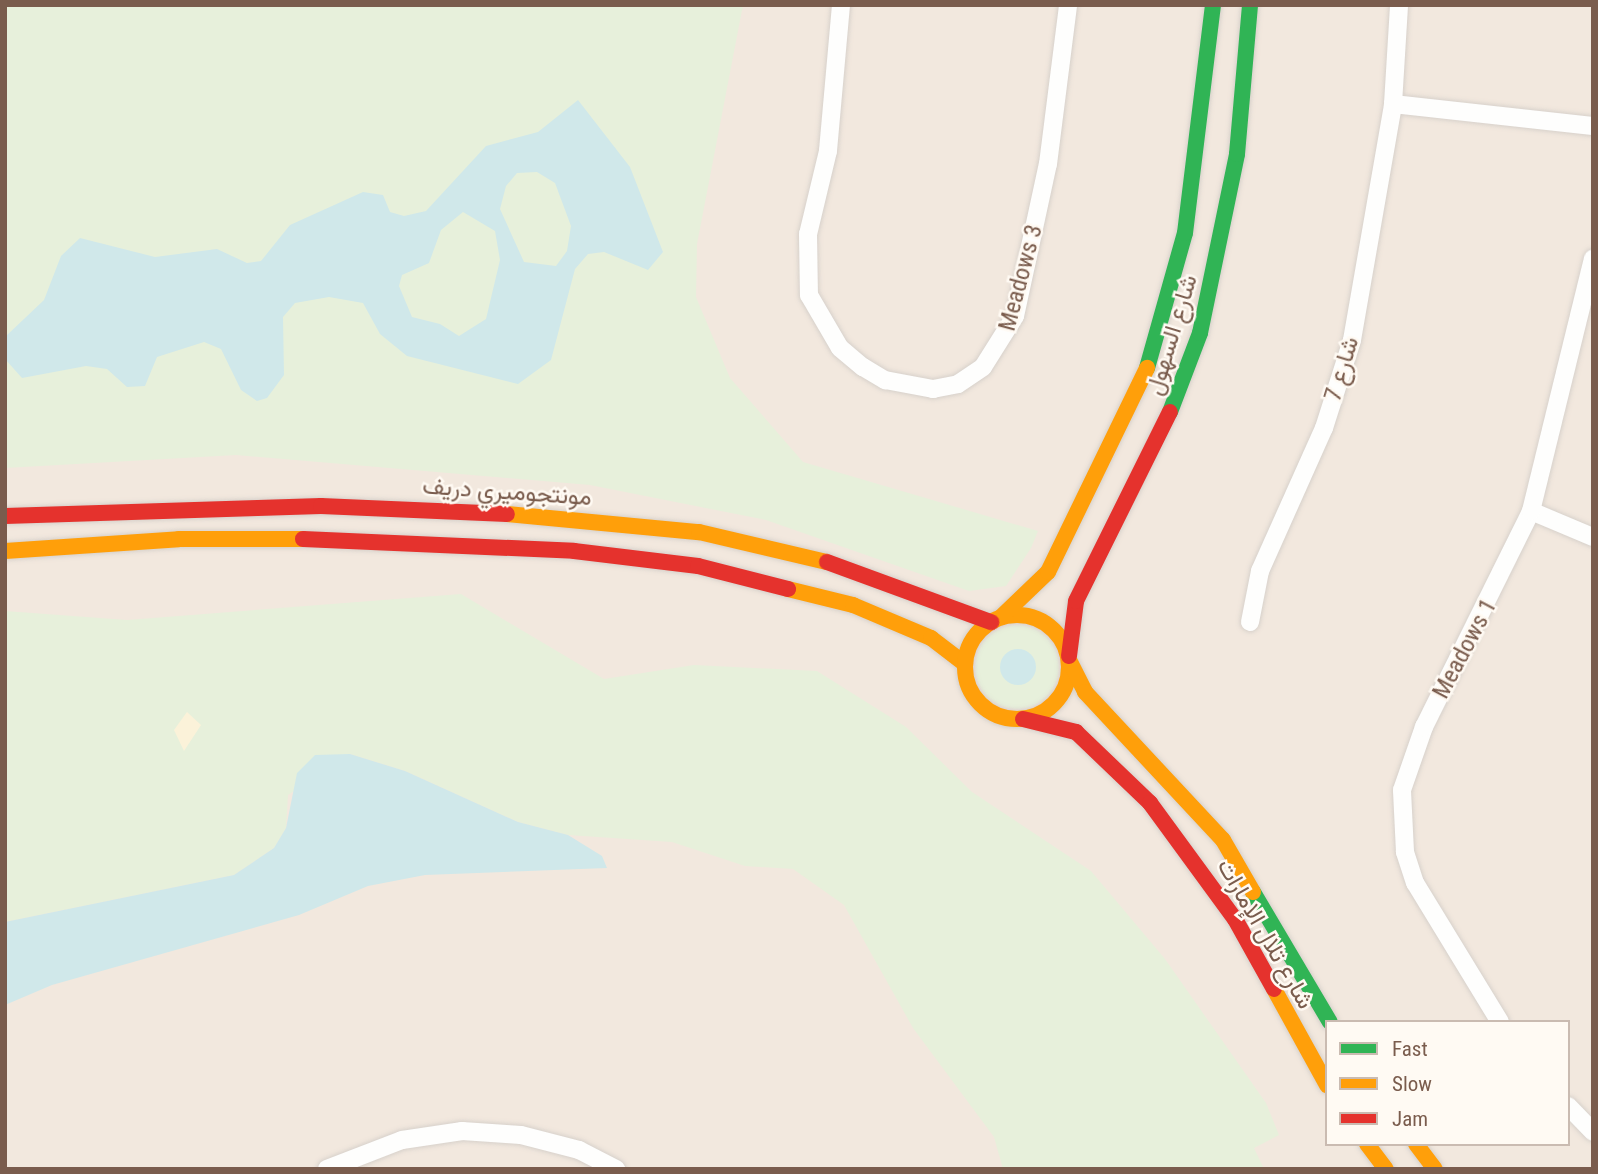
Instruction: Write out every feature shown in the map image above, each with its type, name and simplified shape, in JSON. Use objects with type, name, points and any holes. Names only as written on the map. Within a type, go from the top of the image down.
[{"type":"main road","name":"شارع السهول","points":[[1070,659],[1076,601],[1154,453],[1200,333],[1237,155],[1250,5]]},
{"type":"main road","name":"شارع السهول","points":[[996,619],[1048,572],[1121,432],[1147,367],[1185,233],[1211,9]]},
{"type":"main road","name":"مونتجوميري دريف","points":[[5,516],[321,506],[449,509],[699,532],[810,556],[996,619]]},
{"type":"main road","points":[[5,551],[179,539],[325,540],[657,561],[802,588],[912,628],[965,664],[981,705],[1023,719],[1058,700],[1070,659],[1044,622],[996,619],[973,640],[965,664]]},
{"type":"main road","name":"شارع تلال الإمارات","points":[[1070,659],[1091,700],[1223,840],[1329,1020]]},
{"type":"main road","name":"شارع تلال الإمارات","points":[[1023,719],[1076,732],[1150,803],[1235,919],[1325,1080]]},
{"type":"main road","points":[[1368,1146],[1385,1169]]},
{"type":"main road","points":[[1418,1146],[1435,1169]]},
{"type":"street","name":"Meadows 3","points":[[841,5],[828,151],[808,234],[810,295],[834,340],[863,367],[897,383],[933,388],[958,384],[983,367],[1015,316],[1048,164],[1068,5]]},
{"type":"street","name":"شارع 7","points":[[1250,622],[1260,571],[1320,439],[1352,340],[1393,104],[1399,5]]},
{"type":"street","points":[[1393,104],[1593,126]]},
{"type":"street","name":"Meadows 1","points":[[1499,1020],[1415,883],[1405,852],[1402,790],[1415,747],[1531,511],[1593,259]]},
{"type":"street","points":[[1531,511],[1593,537]]},
{"type":"street","points":[[1570,1108],[1593,1132]]},
{"type":"street","points":[[327,1169],[402,1140],[462,1131],[521,1135],[579,1150],[616,1169]]},
{"type":"shaded area","points":[[5,5],[1593,5],[1593,1169],[5,1169]]},
{"type":"green space","points":[[5,5],[743,5],[697,244],[696,297],[730,378],[803,462],[1038,531],[1031,548],[1006,586],[969,591],[766,520],[590,485],[236,455],[5,468]]},
{"type":"green space","points":[[461,594],[604,679],[694,665],[817,671],[906,727],[972,792],[1091,871],[1165,959],[1266,1103],[1279,1135],[1254,1148],[1264,1169],[1003,1169],[994,1137],[913,1028],[844,905],[793,869],[745,866],[672,842],[568,835],[518,822],[405,771],[350,754],[288,795],[286,828],[274,848],[234,875],[5,922],[5,611],[127,620]]},
{"type":"green space","points":[[1017,625],[1040,632],[1052,644],[1059,667],[1052,690],[1040,702],[1017,709],[994,702],[982,690],[975,667],[982,644],[994,632]]},
{"type":"sand","points":[[187,712],[201,725],[184,751],[174,730]]},
{"type":"water","points":[[578,100],[630,167],[663,252],[648,270],[604,252],[588,254],[575,269],[551,360],[518,384],[407,356],[380,334],[363,303],[329,297],[295,303],[283,317],[284,375],[267,398],[257,401],[241,390],[221,349],[204,342],[157,357],[145,386],[127,387],[107,369],[86,366],[22,378],[5,359],[5,337],[44,300],[61,256],[80,238],[155,257],[217,249],[247,263],[261,261],[290,225],[363,192],[383,195],[390,212],[404,216],[426,211],[486,146],[538,132]],"holes":[[[537,172],[555,183],[571,226],[567,251],[556,266],[524,262],[500,209],[506,186],[517,173]],[[463,212],[495,231],[500,260],[486,319],[459,336],[440,324],[412,317],[399,286],[402,275],[429,263],[441,230]]]},
{"type":"water","points":[[1018,649],[1030,655],[1036,667],[1030,679],[1018,685],[1006,679],[1000,667],[1006,655]]},
{"type":"water","points":[[350,754],[405,771],[518,822],[568,835],[602,856],[607,868],[425,875],[368,886],[299,915],[52,985],[5,1005],[5,922],[234,875],[274,848],[286,828],[297,773],[315,755]]},
{"type":"traffic: fast","points":[[1147,368],[1185,233],[1213,5]]},
{"type":"traffic: fast","points":[[1170,412],[1200,333],[1237,154],[1250,5]]},
{"type":"traffic: fast","points":[[1253,892],[1329,1020]]},
{"type":"traffic: slow","points":[[1001,617],[1048,572],[1147,368]]},
{"type":"traffic: slow","points":[[507,514],[699,532],[827,562]]},
{"type":"traffic: slow","points":[[5,551],[179,539],[303,539]]},
{"type":"traffic: slow","points":[[788,589],[853,605],[931,638],[965,664]]},
{"type":"traffic: slow","points":[[1017,615],[1037,619],[1054,630],[1065,647],[1069,667],[1065,687],[1054,704],[1037,715],[1017,719],[997,715],[980,704],[969,687],[965,667],[969,647],[980,630],[997,619],[1017,615]]},
{"type":"traffic: slow","points":[[1070,662],[1085,692],[1223,840],[1253,892]]},
{"type":"traffic: slow","points":[[1274,989],[1325,1081]]},
{"type":"traffic: slow","points":[[1369,1146],[1386,1169]]},
{"type":"traffic: slow","points":[[1418,1146],[1435,1169]]},
{"type":"traffic: jam","points":[[1069,656],[1076,601],[1170,412]]},
{"type":"traffic: jam","points":[[5,516],[321,506],[507,514]]},
{"type":"traffic: jam","points":[[303,539],[574,551],[698,566],[788,589]]},
{"type":"traffic: jam","points":[[827,562],[991,622]]},
{"type":"traffic: jam","points":[[1023,719],[1076,732],[1150,803],[1235,919],[1274,989]]}]
